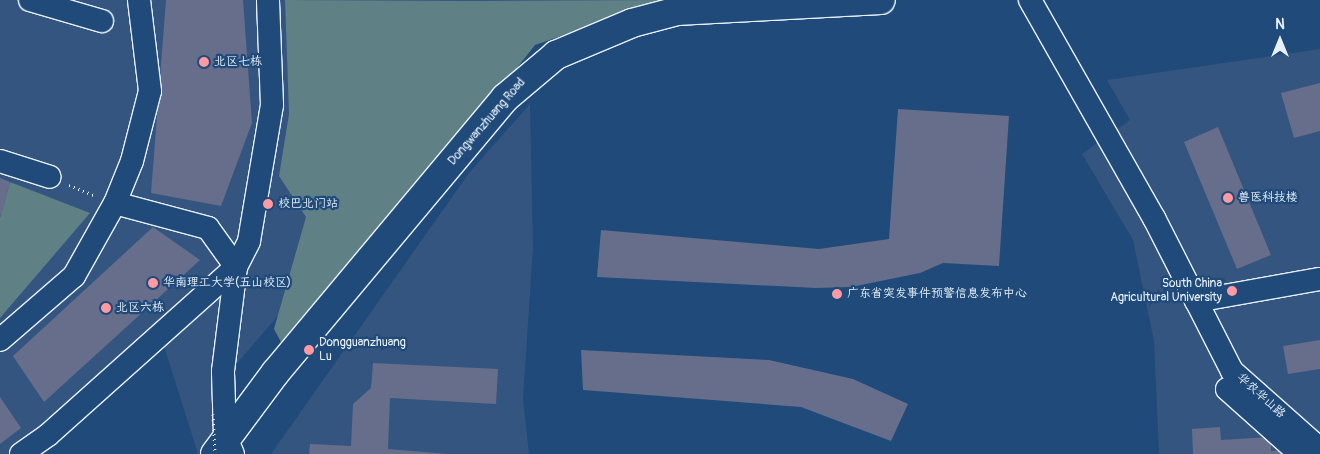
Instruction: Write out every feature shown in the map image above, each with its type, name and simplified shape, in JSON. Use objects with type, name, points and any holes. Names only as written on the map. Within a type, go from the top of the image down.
[{"type":"street","points":[[30,0],[102,21]]},
{"type":"street","points":[[0,340],[74,276],[115,203],[132,161],[150,91],[139,0]]},
{"type":"street","points":[[222,444],[223,371],[236,267],[249,241],[272,105],[268,0]]},
{"type":"street","name":"Dongwanzhuang Road","points":[[222,444],[505,98],[556,55],[632,23],[677,11],[881,0]]},
{"type":"street","name":"华农华山路","points":[[1030,0],[1154,218],[1196,301],[1230,380],[1306,448]]},
{"type":"street","points":[[0,161],[50,178]]},
{"type":"street","points":[[115,203],[208,228],[236,267]]},
{"type":"street","points":[[21,454],[48,435],[236,267]]},
{"type":"street","points":[[1196,301],[1320,278]]},
{"type":"path","points":[[50,178],[115,203]]},
{"type":"shaded area","name":"华南理工大学(五山校区)","points":[[0,0],[664,0],[535,45],[357,224],[214,390],[213,454],[198,454],[163,343],[35,454],[0,454]]},
{"type":"shaded area","name":"South China Agricultural University","points":[[1320,49],[1320,454],[1159,454],[1154,341],[1133,240],[1082,154],[1130,120],[1107,80]]},
{"type":"shaded area","points":[[530,104],[533,248],[523,399],[529,454],[271,454],[469,173]]},
{"type":"green space","points":[[285,0],[664,0],[535,45],[289,357],[274,329],[306,217],[279,176],[289,114]]},
{"type":"green space","points":[[10,182],[90,213],[0,318],[0,218]]},
{"type":"building","name":"北区七栋","points":[[166,0],[243,0],[252,123],[221,206],[151,193]]},
{"type":"building","points":[[1320,83],[1320,131],[1294,138],[1281,93]]},
{"type":"building","points":[[898,109],[1009,116],[999,266],[943,263],[920,273],[851,287],[816,288],[597,277],[601,230],[819,249],[889,239]]},
{"type":"building","name":"兽医科技楼","points":[[1218,127],[1271,255],[1237,269],[1184,142]]},
{"type":"building","points":[[0,178],[10,182],[1,215],[0,215]]},
{"type":"building","name":"北区六栋","points":[[153,227],[200,260],[44,402],[13,356]]},
{"type":"building","points":[[1320,340],[1320,369],[1288,374],[1283,346]]},
{"type":"building","points":[[581,350],[769,360],[853,379],[908,404],[891,441],[801,407],[583,390]]},
{"type":"building","points":[[373,363],[498,369],[496,404],[390,398],[388,449],[448,454],[309,454],[310,444],[351,446],[353,404],[371,388]]},
{"type":"building","points":[[0,397],[21,428],[0,444]]},
{"type":"building","points":[[1220,427],[1221,440],[1271,437],[1271,451],[1291,450],[1291,454],[1193,454],[1192,429]]},
{"type":"place","name":"北区七栋","points":[[204,62]]},
{"type":"place","name":"兽医科技楼","points":[[1228,198]]},
{"type":"place","name":"校巴北门站","points":[[268,204]]},
{"type":"place","name":"华南理工大学(五山校区)","points":[[153,283]]},
{"type":"place","name":"South China Agricultural University","points":[[1232,291]]},
{"type":"place","name":"广东省突发事件预警信息发布中心","points":[[837,294]]},
{"type":"place","name":"北区六栋","points":[[106,308]]},
{"type":"place","name":"Dongguanzhuang Lu","points":[[309,350]]}]
